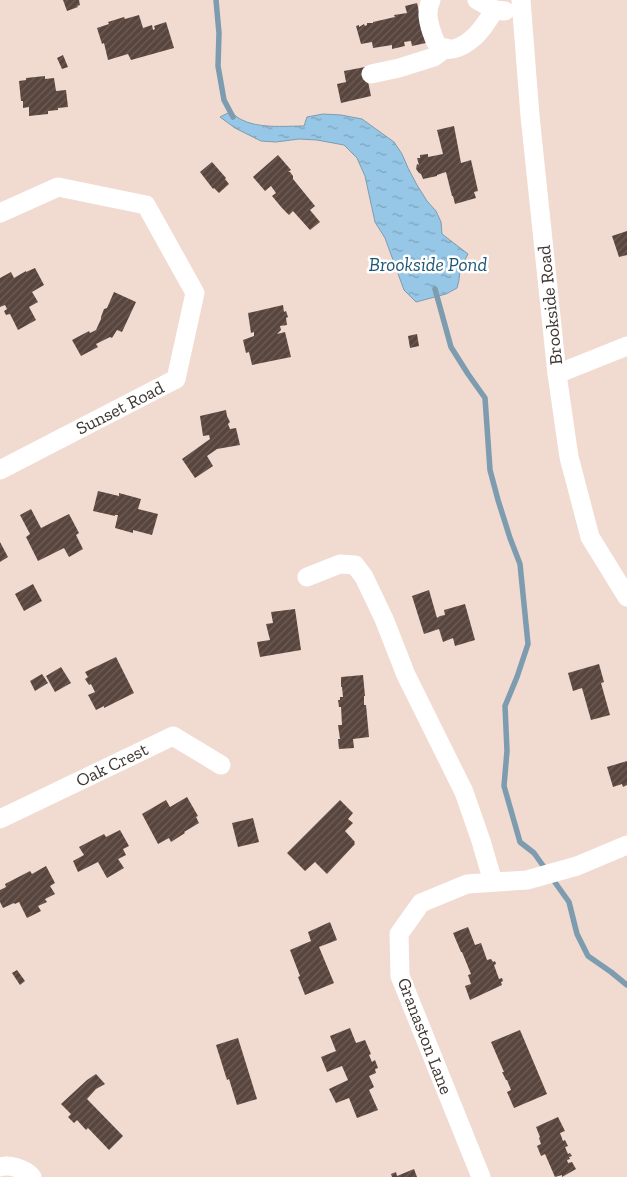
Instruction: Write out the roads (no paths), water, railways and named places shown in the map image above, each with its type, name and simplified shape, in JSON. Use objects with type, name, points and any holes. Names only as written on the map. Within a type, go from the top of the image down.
[{"type":"street","points":[[431,0],[427,9],[428,22],[434,40],[439,46],[450,50],[474,38],[495,10]]},
{"type":"street","points":[[477,0],[495,10],[521,6]]},
{"type":"street","name":"Brookside Road","points":[[521,6],[530,116],[558,374],[569,456],[590,537],[627,597]]},
{"type":"street","points":[[371,74],[399,68],[434,57],[446,48]]},
{"type":"street","name":"Sunset Road","points":[[0,213],[58,187],[146,205],[195,293],[176,379],[0,470]]},
{"type":"street","points":[[558,374],[627,346]]},
{"type":"street","points":[[307,577],[340,564],[355,565],[364,577],[384,619],[406,675],[464,792],[493,882]]},
{"type":"street","name":"Oak Crest","points":[[0,819],[173,736],[221,765]]},
{"type":"street","name":"Granaston Lane","points":[[481,1177],[400,976],[399,934],[421,903],[467,884],[527,880],[577,866],[627,845]]},
{"type":"street","points":[[0,1167],[7,1165],[28,1172],[32,1177]]},
{"type":"water","name":"Brookside Pond","points":[[230,112],[247,122],[271,126],[304,126],[307,117],[323,114],[341,115],[362,119],[394,142],[417,185],[436,211],[441,222],[442,234],[468,254],[460,269],[457,288],[446,294],[416,302],[404,290],[385,238],[375,222],[365,176],[357,158],[344,145],[299,139],[276,142],[261,141],[235,128],[220,117]]},
{"type":"waterway","points":[[216,0],[219,33],[218,66],[224,100],[233,117]]},
{"type":"waterway","points":[[435,289],[451,347],[485,398],[490,470],[510,538],[520,564],[528,644],[505,706],[507,751],[504,786],[520,842],[534,853],[569,902],[577,934],[588,956],[627,985]]}]
